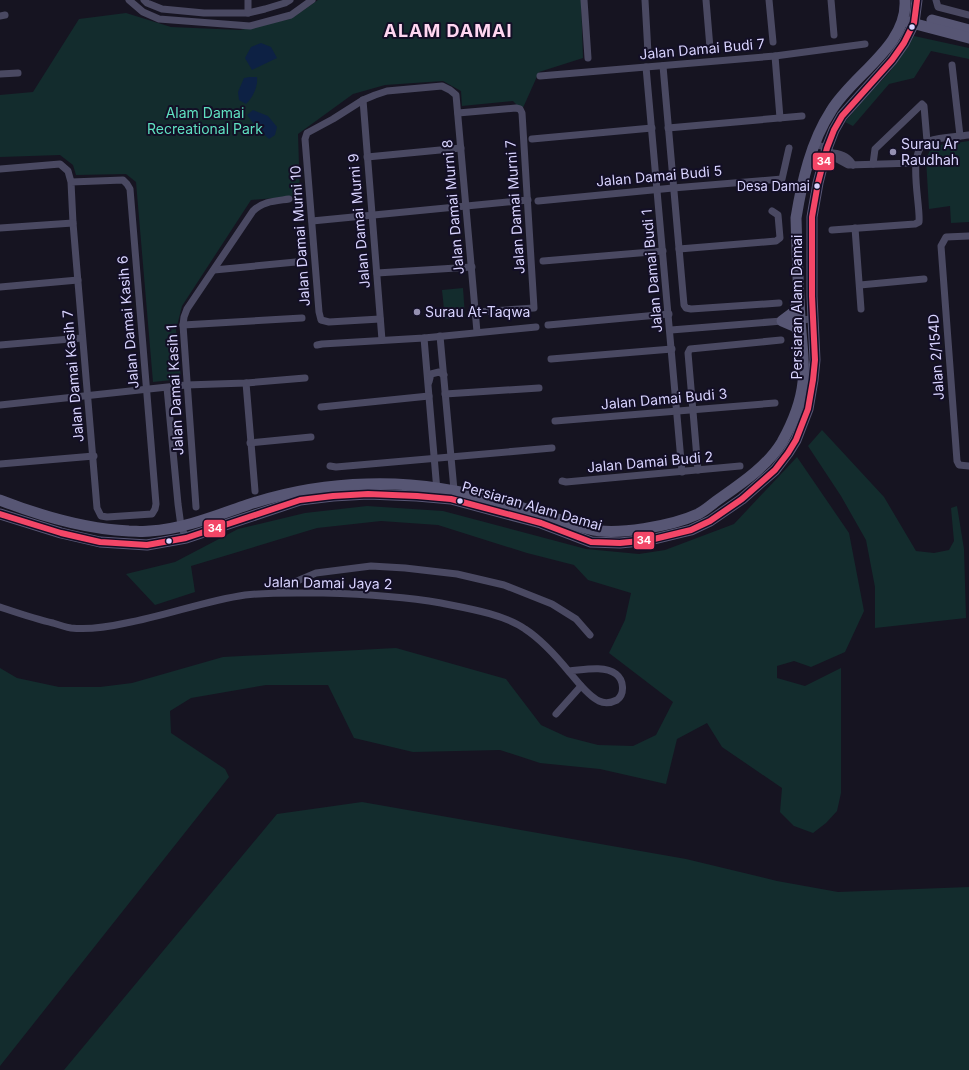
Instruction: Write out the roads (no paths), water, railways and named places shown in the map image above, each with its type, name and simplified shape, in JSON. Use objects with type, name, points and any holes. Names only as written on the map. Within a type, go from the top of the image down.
[{"type":"street","points":[[128,0],[143,12],[159,19],[250,26],[290,15],[312,0]]},
{"type":"street","points":[[144,0],[147,3],[162,9],[204,13],[248,13],[272,7],[290,0]]},
{"type":"street","points":[[248,0],[248,13]]},
{"type":"street","points":[[584,0],[588,58]]},
{"type":"street","points":[[644,0],[648,53]]},
{"type":"street","points":[[706,0],[710,48]]},
{"type":"street","points":[[769,0],[773,42]]},
{"type":"street","points":[[831,0],[834,35]]},
{"type":"street","name":"Persiaran Alam Damai","points":[[905,0],[913,17]]},
{"type":"street","points":[[936,0],[938,7],[969,15]]},
{"type":"street","points":[[913,17],[969,30]]},
{"type":"street","points":[[913,17],[969,38]]},
{"type":"street","name":"Persiaran Alam Damai","points":[[0,500],[31,512],[83,525],[149,532],[207,519],[249,504],[296,491],[332,486],[368,484],[452,494],[520,507],[591,530],[648,528],[671,524],[700,513],[761,467],[781,444],[795,415],[803,384],[796,218],[815,144],[831,110],[913,17]]},
{"type":"street","name":"Persiaran Alam Damai","points":[[452,494],[541,523],[591,542],[620,543],[667,537],[691,530],[710,521],[742,499],[775,470],[796,440],[808,409],[815,360],[812,217],[818,183],[830,151],[834,130],[842,116],[892,60],[913,17]]},
{"type":"street","name":"Jalan Damai Budi 7","points":[[540,76],[775,56],[865,44]]},
{"type":"street","points":[[775,56],[780,118]]},
{"type":"street","points":[[952,65],[960,136]]},
{"type":"street","points":[[663,66],[684,305],[686,308],[691,309],[779,303]]},
{"type":"street","name":"Jalan Damai Budi 1","points":[[646,67],[671,330],[682,472]]},
{"type":"street","points":[[0,74],[18,72]]},
{"type":"street","name":"Jalan Damai Murni 8","points":[[363,100],[387,91],[442,86],[456,95],[477,332]]},
{"type":"street","name":"Jalan Damai Murni 10","points":[[363,100],[307,133],[305,139],[318,312],[321,320],[329,322],[380,318]]},
{"type":"street","name":"Jalan Damai Murni 9","points":[[363,100],[382,340]]},
{"type":"street","points":[[873,164],[875,149],[922,104],[924,106],[927,141]]},
{"type":"street","name":"Jalan Damai Murni 7","points":[[458,113],[516,108],[520,109],[522,113],[534,308],[476,312]]},
{"type":"street","points":[[668,128],[802,116]]},
{"type":"street","points":[[532,139],[652,128]]},
{"type":"street","points":[[832,230],[915,224],[918,222],[917,153],[927,141],[969,135]]},
{"type":"street","points":[[815,144],[830,151],[837,159],[848,165],[916,163]]},
{"type":"street","points":[[367,157],[461,148]]},
{"type":"street","name":"Jalan Damai Budi 5","points":[[538,201],[782,179],[789,148]]},
{"type":"street","points":[[0,169],[60,164],[68,171],[71,182]]},
{"type":"street","name":"Jalan Damai Kasih 6","points":[[71,182],[122,180],[130,189],[156,504],[152,514]]},
{"type":"street","name":"Jalan Damai Kasih 7","points":[[71,182],[82,338],[98,508],[101,516],[107,517],[152,514]]},
{"type":"street","name":"Jalan Damai Kasih 1","points":[[196,507],[182,325],[184,317],[187,309],[253,211],[259,206],[273,201],[289,200]]},
{"type":"street","points":[[312,221],[528,200]]},
{"type":"street","points":[[679,248],[776,241],[780,238],[778,215],[772,211]]},
{"type":"street","points":[[0,228],[73,223]]},
{"type":"street","points":[[855,228],[861,309]]},
{"type":"street","name":"Jalan 2/154D","points":[[969,236],[946,237],[941,246],[957,461],[959,465],[969,466]]},
{"type":"street","points":[[543,261],[663,251]]},
{"type":"street","points":[[214,270],[296,262]]},
{"type":"street","points":[[377,273],[472,267]]},
{"type":"street","points":[[860,285],[924,279]]},
{"type":"street","points":[[0,287],[78,280]]},
{"type":"street","points":[[782,321],[794,312],[799,298]]},
{"type":"street","points":[[548,325],[669,314]]},
{"type":"street","points":[[182,325],[302,318]]},
{"type":"street","points":[[671,330],[814,319]]},
{"type":"street","points":[[782,321],[796,327],[801,340]]},
{"type":"street","points":[[317,345],[424,338],[536,327]]},
{"type":"street","points":[[440,336],[451,457],[452,494]]},
{"type":"street","points":[[0,346],[82,338]]},
{"type":"street","points":[[424,338],[437,492]]},
{"type":"street","points":[[698,470],[688,353],[690,349],[781,340]]},
{"type":"street","points":[[551,359],[672,349]]},
{"type":"street","points":[[428,384],[431,374],[439,372],[444,374]]},
{"type":"street","points":[[0,405],[186,386],[305,378]]},
{"type":"street","points":[[246,383],[255,491]]},
{"type":"street","points":[[167,388],[181,526],[186,538]]},
{"type":"street","points":[[445,394],[538,388]]},
{"type":"street","points":[[321,407],[429,396]]},
{"type":"street","name":"Jalan Damai Budi 3","points":[[555,421],[775,403]]},
{"type":"street","points":[[250,443],[311,437]]},
{"type":"street","points":[[330,466],[336,467],[552,448]]},
{"type":"street","points":[[0,464],[94,456]]},
{"type":"street","name":"Jalan Damai Budi 2","points":[[562,481],[566,482],[740,466]]},
{"type":"street","name":"Persiaran Alam Damai","points":[[0,514],[62,533],[100,542],[147,545],[186,538],[300,500],[333,496],[437,492]]},
{"type":"street","points":[[648,528],[650,540]]},
{"type":"street","points":[[279,592],[297,581],[316,573],[371,566],[457,574],[504,585],[552,604],[576,619],[590,635]]},
{"type":"street","name":"Jalan Damai Jaya 2","points":[[0,607],[28,617],[70,628],[99,629],[143,620],[192,606],[244,595],[279,592],[364,594],[409,598],[470,609],[508,620],[525,628],[539,640],[569,671],[581,686],[598,700],[605,703],[618,699],[622,694],[623,686],[621,680],[617,675],[609,671],[569,671]]},
{"type":"street","points":[[556,714],[581,686]]},
{"type":"water","points":[[261,43],[271,47],[277,58],[252,70],[245,58],[251,47]]},
{"type":"water","points":[[257,77],[257,84],[253,95],[246,104],[239,100],[238,92],[244,78]]},
{"type":"water","points":[[253,110],[268,116],[277,127],[275,135],[269,139],[257,128],[247,115]]},
{"type":"place","name":"Surau Ar Raudhah","points":[[893,152]]},
{"type":"place","name":"Desa Damai","points":[[817,186]]},
{"type":"place","name":"Surau At-Taqwa","points":[[417,312]]},
{"type":"district","name":"ALAM DAMAI","points":[[448,31]]},
{"type":"park label","name":"Alam Damai Recreational Park","points":[[205,122]]}]
